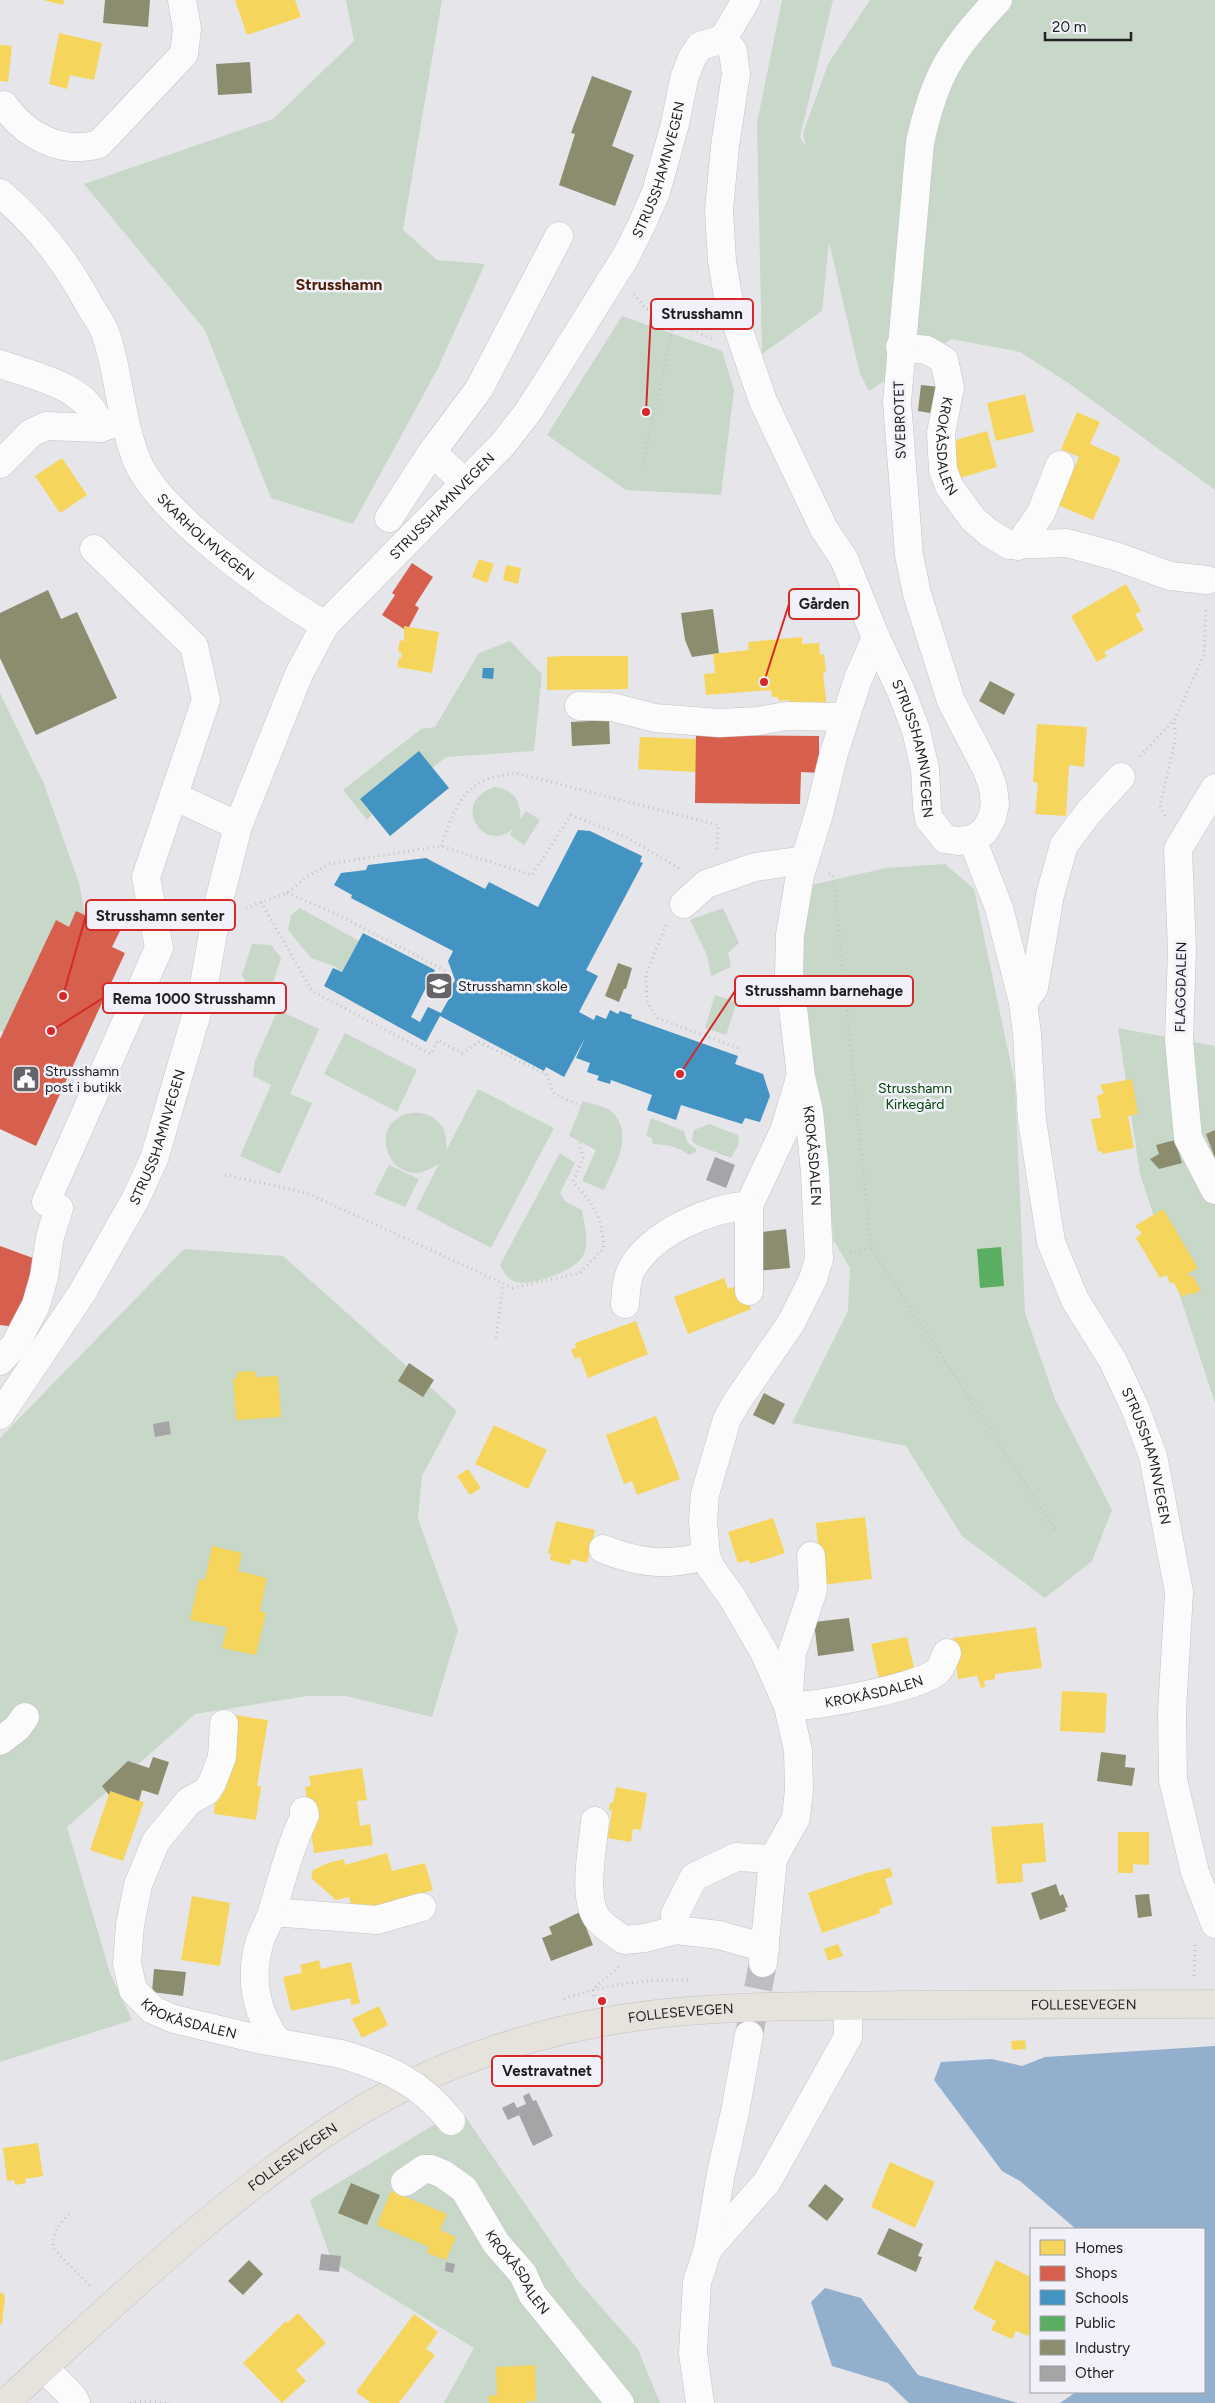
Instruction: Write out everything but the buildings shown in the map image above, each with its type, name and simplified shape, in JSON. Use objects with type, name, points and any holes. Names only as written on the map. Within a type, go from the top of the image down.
[{"type":"main road","name":"FOLLESEVEGEN","points":[[5,2403],[203,2226],[269,2172],[340,2122],[416,2081],[480,2055],[529,2039],[622,2019],[729,2008],[1215,2004]]},
{"type":"street","points":[[4,105],[15,120],[29,132],[51,142],[86,147],[99,144],[184,54],[187,29],[182,0]]},
{"type":"street","points":[[724,40],[746,0]]},
{"type":"street","name":"SVEBROTET","points":[[972,839],[984,832],[992,818],[995,804],[993,787],[986,768],[951,701],[917,594],[909,555],[898,421],[900,347],[920,142],[928,107],[941,73],[962,40],[998,0]]},
{"type":"street","name":"STRUSSHAMNVEGEN","points":[[0,1416],[82,1293],[134,1200],[154,1159],[202,996],[218,905],[238,826],[299,674],[326,624],[503,444],[528,412],[626,256],[656,192],[675,124],[684,79],[692,58],[700,46],[724,40],[733,51],[736,74],[725,146],[719,210],[722,261],[729,302],[763,401],[824,528],[844,559],[876,638],[902,691],[916,730],[926,769],[926,808],[929,819],[945,839],[958,841],[972,839],[999,908],[1023,1002],[1028,1034],[1032,1120],[1051,1242],[1075,1300],[1113,1361],[1135,1408],[1153,1456],[1179,1592],[1172,1711],[1173,1780],[1195,1872],[1215,1924]]},
{"type":"street","name":"SKARHOLMVEGEN","points":[[0,193],[15,206],[62,258],[105,333],[115,374],[112,424]]},
{"type":"street","points":[[389,518],[432,452],[479,389],[559,236]]},
{"type":"street","name":"KROKÅSDALEN","points":[[900,347],[927,350],[944,360],[950,386],[940,433],[943,470],[949,486],[978,523],[1009,545],[1066,543],[1115,556],[1170,576],[1207,580]]},
{"type":"street","name":"SKARHOLMVEGEN","points":[[0,364],[72,391],[86,401],[94,411],[112,424],[164,501],[246,571],[297,609],[326,624]]},
{"type":"street","points":[[0,464],[25,438],[46,426],[112,424]]},
{"type":"street","points":[[432,452],[465,483]]},
{"type":"street","points":[[1018,546],[1041,513],[1060,465]]},
{"type":"street","points":[[0,1361],[15,1345],[36,1305],[44,1277],[53,1205],[159,948],[146,877],[206,700],[194,646],[94,549]]},
{"type":"street","points":[[684,904],[711,882],[755,867],[805,860],[845,717],[876,638]]},
{"type":"street","points":[[579,706],[612,707],[655,718],[719,723],[758,721],[786,716],[845,717]]},
{"type":"street","points":[[1023,1002],[1034,988],[1050,895],[1064,845],[1089,812],[1121,777]]},
{"type":"street","points":[[1178,849],[1215,788]]},
{"type":"street","points":[[174,796],[238,826]]},
{"type":"street","name":"FLAGGDALEN","points":[[1178,849],[1182,950],[1179,1024],[1188,1138],[1215,1190]]},
{"type":"street","name":"KROKÅSDALEN","points":[[595,1821],[589,1893],[596,1918],[624,1940],[645,1938],[676,1930],[719,1934],[764,1955],[774,1858],[796,1818],[799,1789],[798,1750],[788,1706],[764,1652],[732,1597],[711,1568],[706,1556],[703,1521],[705,1494],[727,1419],[791,1323],[813,1279],[819,1259],[809,1111],[801,1077],[789,972],[790,934],[805,860]]},
{"type":"street","points":[[750,1291],[749,1205],[784,1132],[794,1092],[801,1077]]},
{"type":"street","points":[[625,1304],[626,1282],[631,1271],[640,1257],[662,1236],[688,1222],[739,1206],[749,1205]]},
{"type":"street","points":[[603,1548],[630,1560],[654,1564],[706,1556]]},
{"type":"street","name":"KROKÅSDALEN","points":[[788,1706],[792,1653],[813,1590],[811,1556]]},
{"type":"street","name":"KROKÅSDALEN","points":[[788,1706],[810,1705],[911,1684],[937,1673],[947,1653]]},
{"type":"street","points":[[0,1741],[17,1728],[25,1717]]},
{"type":"street","name":"KROKÅSDALEN","points":[[224,1724],[222,1756],[212,1783],[206,1791],[189,1801],[156,1841],[138,1885],[130,1925],[127,1963],[133,1990],[153,2010],[174,2019],[342,2054],[366,2061],[404,2078],[427,2093],[451,2121]]},
{"type":"street","points":[[278,2042],[267,2028],[260,2011],[256,1994],[255,1963],[260,1942],[272,1912],[289,1849],[305,1815],[304,1811]]},
{"type":"street","points":[[676,1930],[675,1914],[694,1877],[736,1857],[774,1858]]},
{"type":"street","points":[[272,1912],[377,1920],[422,1908]]},
{"type":"street","points":[[708,2250],[766,2182],[848,2036],[848,2006]]},
{"type":"street","points":[[700,2403],[693,2352],[694,2305],[697,2282],[708,2250],[748,2035]]},
{"type":"street","name":"KROKÅSDALEN","points":[[405,2182],[424,2169],[431,2168],[464,2188],[496,2243],[523,2274],[532,2294],[620,2403]]},
{"type":"street","points":[[44,2368],[73,2396],[76,2403]]},
{"type":"path","points":[[630,290],[645,308],[674,322],[708,338],[742,343]]},
{"type":"path","points":[[642,468],[674,322]]},
{"type":"path","points":[[1121,777],[1175,719],[1204,655],[1207,580]]},
{"type":"path","points":[[1175,719],[1175,741],[1160,806],[1178,849]]},
{"type":"path","points":[[242,909],[287,893],[307,876],[329,864],[441,846],[532,875],[571,815],[626,837],[711,882],[718,825],[516,773],[484,780],[465,794],[453,814],[441,846]]},
{"type":"path","points":[[805,860],[833,875],[871,1248],[1056,1531]]},
{"type":"path","points":[[287,893],[332,912],[446,971],[437,997]]},
{"type":"path","points":[[262,902],[312,991],[431,1054],[438,1040],[462,1053],[479,1042],[546,1074],[554,1094],[581,1106]]},
{"type":"path","points":[[684,904],[663,928],[646,974],[647,1001],[657,1018],[741,1049]]},
{"type":"path","points":[[225,1175],[307,1194],[513,1288],[580,1273],[604,1248],[602,1222],[590,1201],[573,1182],[583,1158],[579,1141]]},
{"type":"path","points":[[819,1259],[871,1248]]},
{"type":"path","points":[[496,1338],[503,1284]]},
{"type":"path","points":[[556,2002],[593,1989],[648,1979],[697,1980]]},
{"type":"path","points":[[1194,1979],[1201,1979]]},
{"type":"path","points":[[68,2214],[59,2223],[53,2236],[53,2248],[69,2267],[94,2290]]},
{"type":"path","points":[[130,2403],[146,2401],[170,2403]]},
{"type":"green space","points":[[346,0],[442,0],[403,230],[437,260],[485,264],[438,368],[353,524],[271,498],[205,330],[84,184],[273,119],[354,41]]},
{"type":"green space","points":[[782,0],[833,0],[800,137],[806,147],[803,133],[828,64],[870,0],[1215,0],[1215,490],[1067,382],[1020,352],[951,339],[869,391],[860,374],[829,242],[822,311],[762,354],[757,123]]},
{"type":"green space","points":[[622,316],[722,351],[734,390],[721,495],[626,490],[547,435]]},
{"type":"green space","points":[[510,641],[542,674],[534,751],[446,757],[432,768],[419,751],[360,799],[372,815],[367,820],[343,790],[421,729],[435,727],[479,653]]},
{"type":"green space","points":[[0,693],[44,784],[79,883],[96,973],[24,1038],[0,1031]]},
{"type":"green space","points":[[495,787],[507,790],[515,797],[518,802],[520,820],[526,811],[540,820],[524,845],[510,835],[513,829],[502,835],[491,835],[482,831],[476,823],[473,813],[474,803],[481,794]]},
{"type":"green space","name":"Strusshamn Kirkegård","points":[[945,864],[974,889],[1015,1084],[1025,1313],[1055,1399],[1112,1510],[1092,1561],[1045,1598],[962,1536],[906,1446],[792,1423],[848,1311],[850,1268],[834,1241],[797,957],[807,886],[886,868]]},
{"type":"green space","points":[[300,908],[359,941],[342,972],[334,966],[311,958],[288,930],[291,915]]},
{"type":"green space","points":[[723,908],[739,943],[728,953],[731,967],[711,976],[707,955],[690,920]]},
{"type":"green space","points":[[252,944],[271,945],[281,958],[263,1014],[242,975]]},
{"type":"green space","points":[[715,995],[737,1002],[726,1035],[705,1028]]},
{"type":"green space","points":[[278,1010],[319,1029],[290,1094],[312,1103],[280,1174],[240,1156],[271,1085],[253,1076],[255,1061]]},
{"type":"green space","points":[[1118,1028],[1215,1046],[1215,1403],[1140,1174]]},
{"type":"green space","points":[[345,1033],[417,1070],[397,1112],[324,1074]]},
{"type":"green space","points":[[478,1089],[554,1128],[491,1248],[416,1209],[439,1164],[430,1169],[410,1173],[397,1166],[389,1156],[386,1146],[387,1132],[394,1121],[404,1115],[416,1113],[429,1115],[439,1122],[445,1134],[446,1151]]},
{"type":"green space","points":[[583,1101],[612,1112],[619,1121],[622,1130],[622,1141],[617,1161],[604,1190],[582,1181],[596,1150],[569,1136]]},
{"type":"green space","points":[[651,1118],[684,1131],[687,1142],[696,1149],[696,1152],[689,1155],[676,1147],[653,1144],[651,1138],[646,1136]]},
{"type":"green space","points":[[709,1124],[738,1135],[739,1144],[731,1158],[697,1145],[692,1141],[694,1130]]},
{"type":"green space","points":[[560,1153],[575,1163],[560,1193],[565,1201],[582,1210],[586,1233],[585,1251],[579,1261],[562,1272],[542,1280],[523,1283],[513,1281],[504,1273],[500,1265]]},
{"type":"green space","points":[[389,1165],[419,1179],[405,1207],[374,1194]]},
{"type":"green space","points":[[184,1249],[283,1256],[457,1411],[422,1476],[418,1519],[458,1630],[432,1717],[346,1696],[307,1696],[195,1714],[67,1827],[110,1973],[132,2020],[0,2062],[0,1438]]},
{"type":"green space","points":[[460,2109],[578,2281],[638,2349],[660,2403],[444,2403],[474,2348],[332,2261],[310,2200]]},
{"type":"water","points":[[1215,2046],[1215,2403],[1060,2403],[1075,2393],[1205,2393],[1205,2228],[1075,2228],[1020,2181],[1002,2171],[934,2080],[941,2062],[992,2059],[1022,2066],[1045,2057]]},
{"type":"water","points":[[825,2288],[861,2298],[918,2375],[1018,2403],[909,2403],[888,2383],[832,2366],[811,2302]]},
{"type":"tunnel","points":[[750,2030],[763,1963]]},
{"type":"place","name":"Strusshamn","points":[[646,412]]},
{"type":"place","name":"Gården","points":[[764,682]]},
{"type":"place","name":"Strusshamn skole","points":[[439,986]]},
{"type":"place","name":"Strusshamn senter","points":[[63,996]]},
{"type":"place","name":"Rema 1000 Strusshamn","points":[[51,1031]]},
{"type":"place","name":"Strusshamn barnehage","points":[[680,1074]]},
{"type":"place","name":"Strusshamn post i butikk","points":[[26,1079]]},
{"type":"place","name":"Vestravatnet","points":[[602,2001]]},
{"type":"district","name":"Strusshamn","points":[[339,284]]}]
